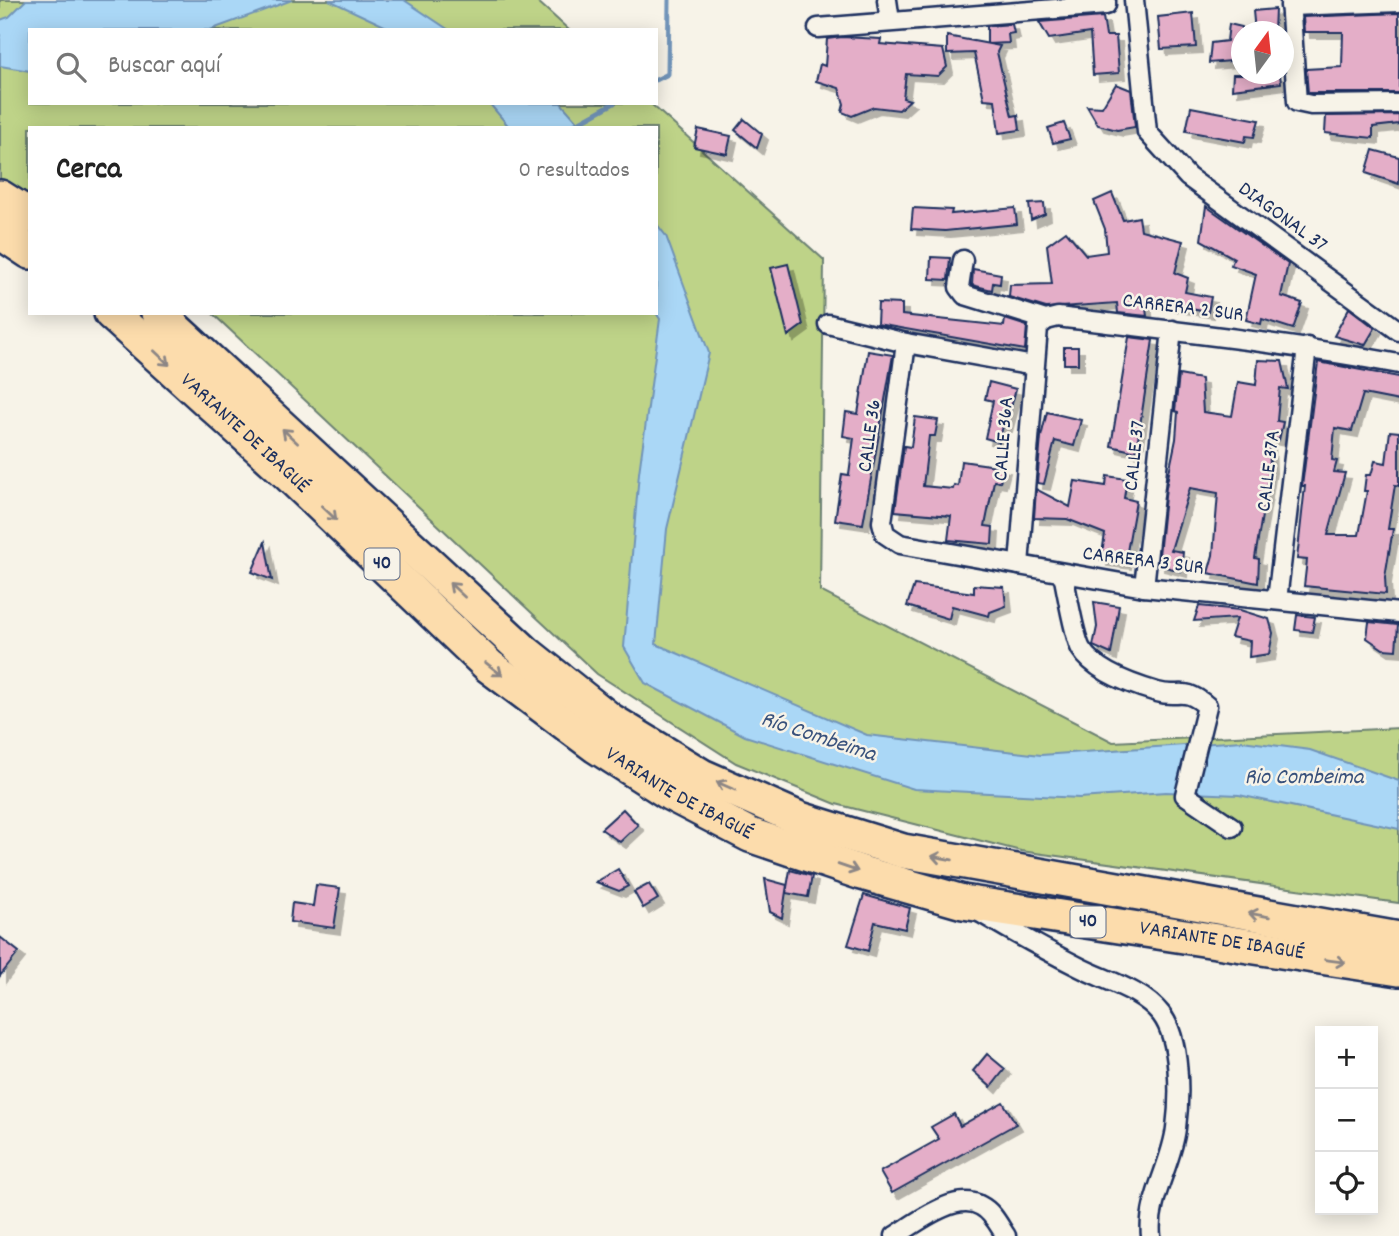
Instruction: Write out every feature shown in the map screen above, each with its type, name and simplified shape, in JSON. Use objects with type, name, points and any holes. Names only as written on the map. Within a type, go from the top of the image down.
[{"type":"highway","points":[[0,197],[28,215]]},
{"type":"highway","points":[[0,232],[28,251]]},
{"type":"highway","name":"VARIANTE DE IBAGUÉ","points":[[113,315],[284,470],[489,666],[596,746],[671,794],[750,835],[963,902],[1399,969]]},
{"type":"highway","name":"VARIANTE DE IBAGUÉ","points":[[160,315],[526,653],[610,720],[702,776],[800,819],[903,851],[1399,939]]},
{"type":"street","points":[[887,0],[890,21]]},
{"type":"street","name":"DIAGONAL 37","points":[[1134,0],[1147,132],[1188,177],[1399,331]]},
{"type":"street","points":[[818,28],[1106,2]]},
{"type":"street","points":[[1399,2],[1290,3],[1294,97],[1303,105],[1399,104]]},
{"type":"street","name":"CARRERA 2 SUR","points":[[963,260],[959,287],[965,295],[1046,320],[1058,317],[1172,330],[1307,347],[1399,364]]},
{"type":"street","name":"CALLE 36A","points":[[1019,565],[1038,327],[1046,320]]},
{"type":"street","points":[[828,324],[906,343],[1034,366]]},
{"type":"street","name":"CALLE 37","points":[[1144,587],[1172,330]]},
{"type":"street","name":"CALLE 36","points":[[885,534],[882,522],[906,343]]},
{"type":"street","name":"CALLE 37A","points":[[1277,600],[1307,347]]},
{"type":"street","name":"CARRERA 3 SUR","points":[[885,534],[900,544],[1144,587],[1399,613]]},
{"type":"street","points":[[1063,574],[1081,649],[1103,670],[1159,693],[1186,692],[1207,706],[1185,795],[1232,827]]},
{"type":"street","points":[[963,902],[1034,944],[1137,994],[1162,1015],[1175,1053],[1179,1092],[1176,1132],[1157,1194],[1150,1225],[1152,1236]]},
{"type":"street","points":[[895,1236],[927,1216],[967,1201],[981,1205],[994,1217],[1006,1236]]},
{"type":"green space","points":[[0,0],[536,0],[567,28],[28,28],[28,105],[652,105],[824,260],[820,591],[1113,742],[1399,728],[1399,903],[1021,851],[836,804],[736,763],[597,674],[214,315],[658,315],[658,126],[28,126],[28,195],[0,178]]},
{"type":"water","points":[[26,0],[292,0],[215,28],[28,28],[28,71],[0,66],[0,20],[9,17]]},
{"type":"water","points":[[329,0],[404,0],[446,28],[389,28]]},
{"type":"water","points":[[491,105],[563,105],[581,126],[508,126]]},
{"type":"water","name":"Rio Combeima","points":[[658,226],[666,236],[709,353],[667,529],[656,644],[867,735],[1041,755],[1242,741],[1310,750],[1399,781],[1399,829],[1239,795],[1166,792],[1079,798],[914,789],[745,736],[645,683],[624,647],[639,473],[660,319],[657,315]]},
{"type":"building","points":[[1275,9],[1274,21],[1254,21],[1253,11]]},
{"type":"building","points":[[1193,13],[1196,47],[1161,49],[1158,17]]},
{"type":"building","points":[[1399,13],[1399,93],[1308,93],[1306,69],[1342,67],[1343,32],[1304,32],[1303,17]]},
{"type":"building","points":[[1103,17],[1106,36],[1116,36],[1119,73],[1093,75],[1090,33],[1049,39],[1039,22]]},
{"type":"building","points":[[1012,24],[1014,33],[1008,34],[1009,43],[987,44],[987,26]]},
{"type":"building","points":[[1229,24],[1231,61],[1209,63],[1211,43],[1227,41]]},
{"type":"building","points":[[947,36],[1000,46],[997,52],[1012,116],[1018,115],[1020,130],[999,133],[995,100],[984,99],[974,53],[947,54]]},
{"type":"building","points":[[827,39],[881,39],[880,44],[943,49],[947,67],[938,76],[906,74],[903,98],[910,100],[899,110],[874,107],[852,116],[842,112],[844,104],[839,88],[816,81],[820,64],[825,66]]},
{"type":"building","points":[[1116,84],[1131,90],[1135,127],[1117,130],[1098,125],[1087,106],[1102,107]]},
{"type":"building","points":[[1232,84],[1273,84],[1232,89]]},
{"type":"building","points":[[1191,107],[1259,120],[1254,137],[1246,136],[1245,142],[1186,131]]},
{"type":"building","points":[[1399,115],[1399,124],[1373,127],[1373,138],[1325,133],[1326,116]]},
{"type":"building","points":[[744,119],[762,134],[757,148],[735,130]]},
{"type":"building","points":[[1064,123],[1070,139],[1053,143],[1048,128]]},
{"type":"building","points":[[698,129],[731,136],[727,154],[694,147]]},
{"type":"building","points":[[1373,150],[1399,157],[1399,184],[1366,173]]},
{"type":"building","points":[[1112,193],[1123,220],[1139,217],[1141,230],[1183,241],[1175,273],[1188,278],[1185,292],[1211,297],[1208,312],[1145,301],[1147,316],[1118,313],[1117,303],[1046,308],[1009,297],[1010,285],[1052,284],[1047,245],[1066,231],[1086,255],[1107,252],[1105,229],[1094,201]]},
{"type":"building","points":[[1044,203],[1045,214],[1031,220],[1029,204]]},
{"type":"building","points":[[1206,206],[1288,264],[1281,296],[1302,303],[1293,329],[1262,319],[1261,324],[1246,320],[1256,274],[1231,265],[1234,258],[1201,240]]},
{"type":"building","points":[[913,208],[952,210],[951,214],[1015,208],[1017,224],[945,231],[911,229]]},
{"type":"building","points":[[931,257],[950,258],[948,280],[930,279]]},
{"type":"building","points":[[788,264],[803,325],[788,336],[771,268]]},
{"type":"building","points":[[973,269],[1001,274],[1000,284],[993,283],[992,290],[972,285]]},
{"type":"building","points":[[878,303],[902,304],[902,315],[1004,326],[1005,319],[1027,326],[1025,350],[877,324]]},
{"type":"building","points":[[1349,308],[1375,328],[1365,345],[1334,336]]},
{"type":"building","points":[[1129,337],[1153,340],[1136,452],[1111,446]]},
{"type":"building","points":[[1064,347],[1078,347],[1078,364],[1064,364]]},
{"type":"building","points":[[868,351],[893,355],[863,524],[835,520],[842,474],[849,475],[854,438],[843,436],[846,412],[858,414]]},
{"type":"building","points":[[1258,360],[1282,361],[1288,389],[1280,388],[1277,421],[1283,422],[1279,440],[1269,438],[1270,467],[1255,558],[1259,559],[1258,583],[1208,573],[1213,555],[1218,493],[1190,488],[1171,550],[1183,552],[1181,571],[1158,565],[1166,487],[1176,439],[1178,412],[1175,411],[1179,375],[1201,379],[1203,412],[1232,416],[1238,382],[1256,385]]},
{"type":"building","points":[[1318,362],[1399,377],[1399,401],[1363,394],[1352,431],[1335,428],[1332,460],[1337,461],[1334,472],[1345,473],[1328,535],[1359,535],[1367,491],[1364,491],[1366,475],[1371,475],[1375,461],[1386,463],[1390,431],[1399,432],[1399,486],[1395,485],[1388,529],[1393,529],[1385,577],[1386,594],[1304,586],[1307,560],[1297,559],[1305,486],[1302,486]]},
{"type":"building","points":[[989,382],[1016,389],[999,442],[985,438],[993,401],[985,399]]},
{"type":"building","points":[[1047,412],[1081,420],[1074,446],[1055,441],[1044,484],[1037,483],[1041,437]]},
{"type":"building","points":[[915,417],[938,420],[935,436],[929,436],[923,486],[953,489],[954,485],[958,486],[961,461],[1004,467],[1000,482],[994,481],[985,526],[993,527],[992,544],[948,540],[951,516],[895,511],[904,446],[911,447]]},
{"type":"building","points":[[1107,476],[1127,479],[1124,498],[1136,501],[1125,563],[1101,560],[1105,534],[1067,519],[1034,518],[1036,489],[1070,507],[1075,481],[1106,486]]},
{"type":"building","points":[[265,542],[272,580],[252,572]]},
{"type":"building","points":[[914,585],[974,593],[974,585],[1004,587],[1006,606],[990,612],[989,616],[952,606],[949,619],[907,606]]},
{"type":"building","points":[[1094,602],[1119,606],[1111,654],[1093,646],[1097,627]]},
{"type":"building","points":[[1199,606],[1240,610],[1269,619],[1273,633],[1269,654],[1249,657],[1250,641],[1231,637],[1237,618],[1194,621]]},
{"type":"building","points":[[1297,615],[1315,617],[1312,632],[1295,630]]},
{"type":"building","points":[[1369,622],[1398,625],[1396,650],[1383,649],[1367,638]]},
{"type":"building","points":[[623,809],[638,825],[620,842],[601,829]]},
{"type":"building","points":[[618,869],[628,886],[619,891],[596,882]]},
{"type":"building","points":[[790,870],[812,876],[808,897],[786,893]]},
{"type":"building","points":[[765,879],[787,885],[782,918],[770,912]]},
{"type":"building","points":[[649,884],[658,899],[643,908],[634,892]]},
{"type":"building","points":[[316,885],[340,888],[334,928],[290,922],[292,903],[313,906]]},
{"type":"building","points":[[864,895],[910,908],[905,929],[875,922],[868,951],[848,945]]},
{"type":"building","points":[[0,937],[19,952],[0,976]]},
{"type":"building","points":[[987,1054],[1005,1069],[991,1087],[973,1071]]},
{"type":"building","points":[[1003,1102],[1016,1124],[892,1193],[880,1172],[939,1139],[931,1127],[954,1114],[960,1126]]},
{"type":"waterway","points":[[658,79],[668,74],[669,0]]},
{"type":"waterway","points":[[573,126],[610,105]]},
{"type":"water label","name":"Río Combeima","points":[[818,738]]}]
